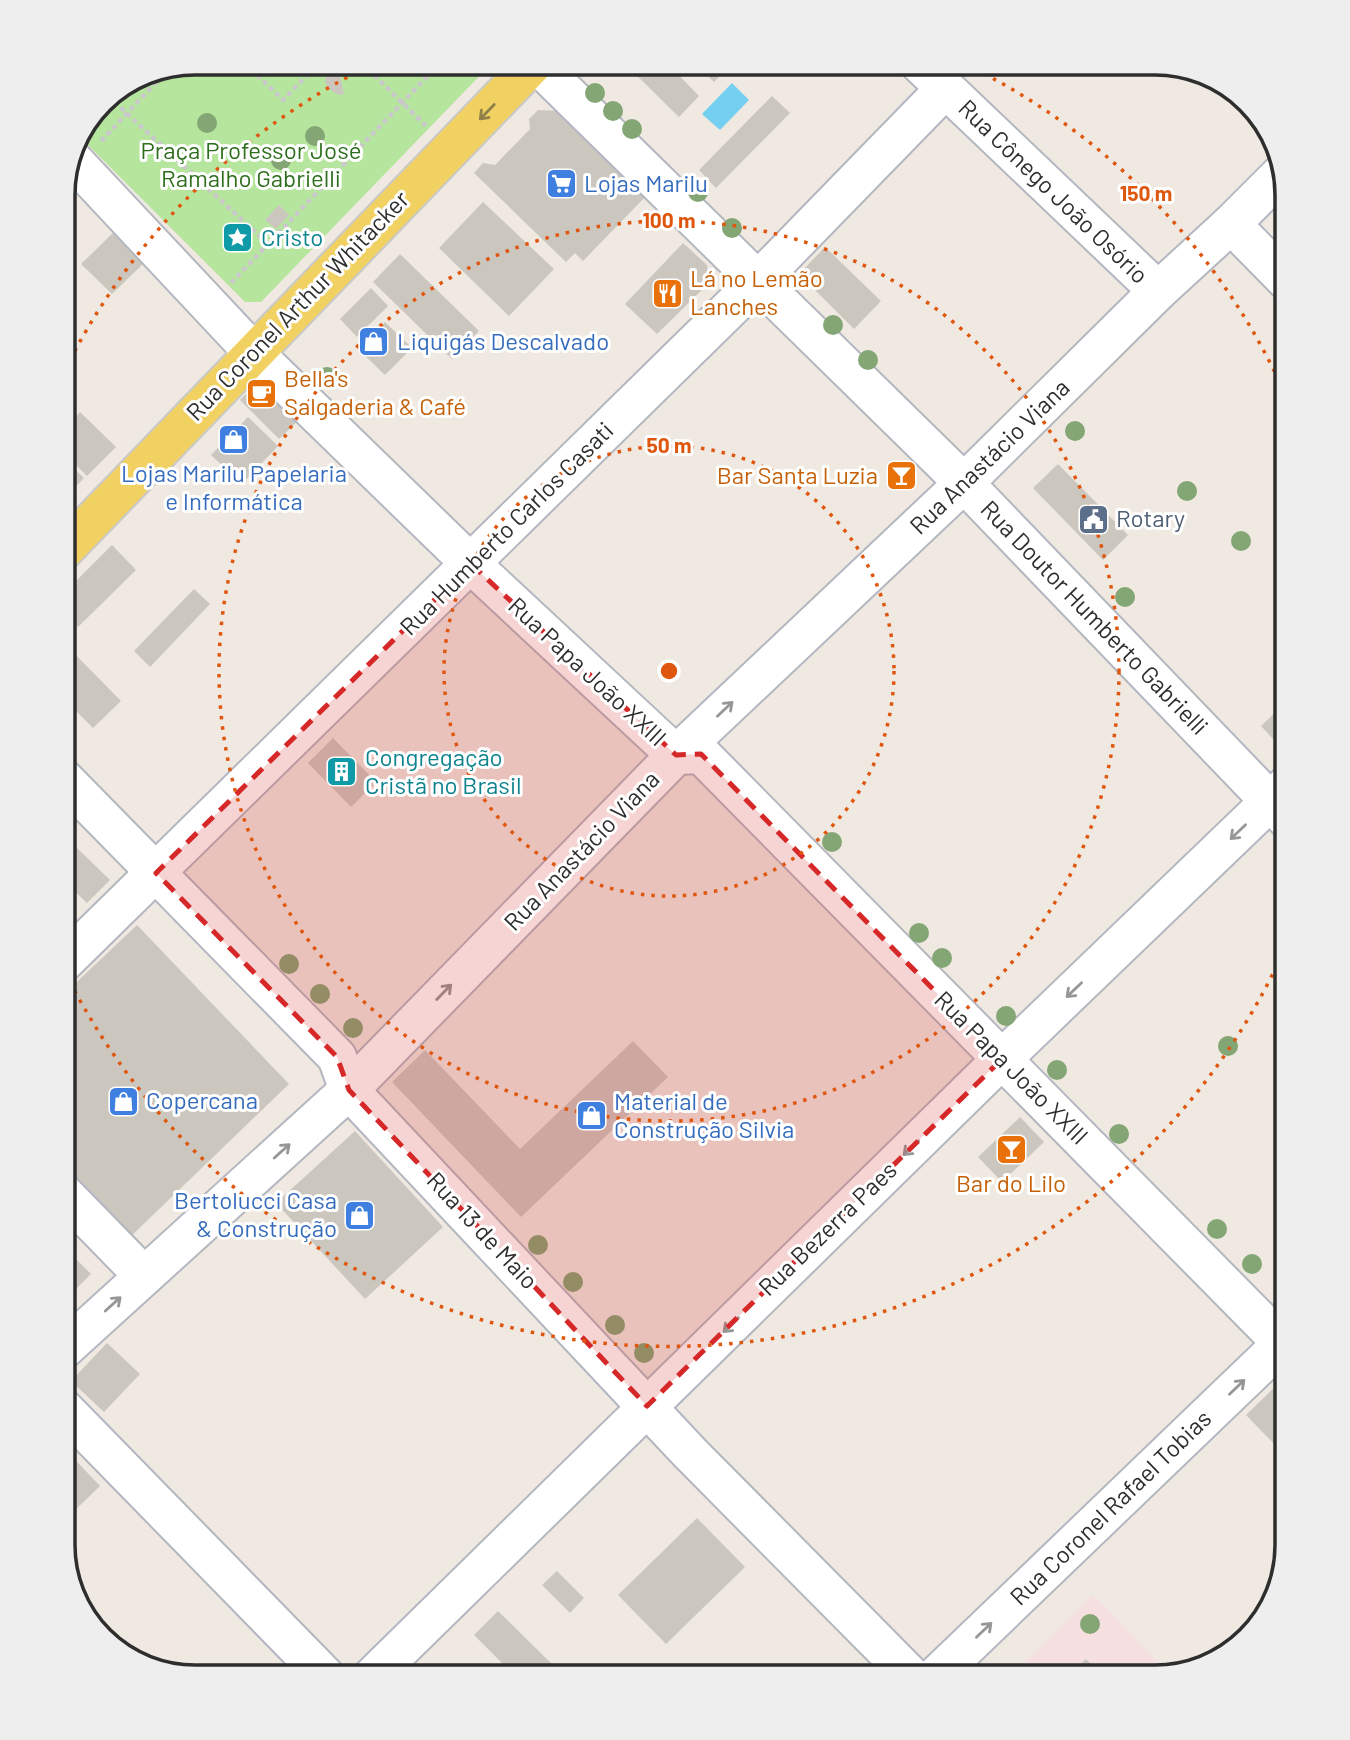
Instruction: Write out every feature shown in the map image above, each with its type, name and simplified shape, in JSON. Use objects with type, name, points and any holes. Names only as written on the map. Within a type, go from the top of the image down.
[{"type":"main road","name":"Rua Coronel Arthur Whitacker","points":[[76,538],[522,75]]},
{"type":"street","name":"Rua Doutor Humberto Gabrielli","points":[[548,75],[964,483],[1275,796]]},
{"type":"street","name":"Rua Humberto Carlos Casati","points":[[75,951],[758,281],[932,76]]},
{"type":"street","name":"Rua Cônego João Osório","points":[[932,76],[1158,291]]},
{"type":"street","name":"Rua Papa João XXIII","points":[[83,155],[253,352],[471,564],[676,755],[701,754],[1275,1333]]},
{"type":"street","name":"Rua Anastácio Viana","points":[[75,1339],[349,1090],[676,755],[964,483],[1158,291],[1274,181]]},
{"type":"street","points":[[1231,224],[1275,269]]},
{"type":"street","name":"Rua 13 de Maio","points":[[76,791],[337,1057],[349,1090],[690,1453],[900,1665]]},
{"type":"street","name":"Rua Bezerra Paes","points":[[384,1665],[1002,1059],[1275,808]]},
{"type":"street","points":[[75,1206],[144,1276]]},
{"type":"street","name":"Rua Coronel Rafael Tobias","points":[[948,1665],[1275,1353]]},
{"type":"street","points":[[75,1421],[314,1665]]},
{"type":"path","points":[[257,75],[283,100],[307,75]]},
{"type":"path","points":[[374,75],[429,129]]},
{"type":"path","points":[[228,286],[428,75]]},
{"type":"path","points":[[84,152],[156,83]]},
{"type":"path","points":[[117,104],[268,244]]},
{"type":"highlighted area","points":[[471,564],[676,755],[701,754],[1002,1059],[647,1406],[349,1090],[337,1057],[156,873]]},
{"type":"shaded area","points":[[1093,1595],[1161,1665],[1155,1665],[1022,1665]]},
{"type":"green space","name":"Praça Professor José Ramalho Gabrielli","points":[[480,75],[261,302],[245,302],[87,144],[100,122],[116,105],[135,91],[180,76]]},
{"type":"water","points":[[732,83],[749,100],[720,130],[702,114]]},
{"type":"building","points":[[327,75],[340,75],[344,94],[339,95],[327,88]]},
{"type":"building","points":[[637,75],[679,76],[699,96],[679,117]]},
{"type":"building","points":[[707,76],[720,76],[714,82]]},
{"type":"building","points":[[772,96],[790,113],[716,188],[699,170]]},
{"type":"building","name":"Lojas Marilu","points":[[538,110],[562,111],[648,194],[583,261],[575,253],[566,262],[474,173],[483,163],[495,165],[530,129],[529,119]]},
{"type":"building","points":[[483,202],[554,269],[509,316],[439,248]]},
{"type":"building","points":[[279,205],[289,215],[276,229],[265,220]]},
{"type":"building","points":[[113,233],[144,263],[112,294],[81,264]]},
{"type":"building","name":"Lá no Lemão Lanches","points":[[683,243],[707,265],[709,283],[657,334],[625,304]]},
{"type":"building","points":[[825,247],[881,301],[854,329],[799,274]]},
{"type":"building","points":[[400,254],[479,331],[452,359],[373,282]]},
{"type":"building","points":[[371,288],[388,306],[357,337],[340,319]]},
{"type":"building","points":[[385,322],[412,348],[385,375],[358,349]]},
{"type":"building","points":[[262,378],[301,418],[279,439],[240,400]]},
{"type":"building","points":[[80,412],[116,447],[87,476],[76,465],[76,417]]},
{"type":"building","points":[[248,417],[278,446],[242,484],[211,455]]},
{"type":"building","points":[[1058,464],[1128,535],[1103,560],[1033,488]]},
{"type":"building","points":[[76,470],[84,478],[76,487]]},
{"type":"building","points":[[112,545],[136,570],[78,627],[76,625],[76,581]]},
{"type":"building","points":[[194,589],[210,604],[150,667],[134,651]]},
{"type":"building","points":[[76,655],[121,701],[93,728],[76,711]]},
{"type":"building","points":[[1275,713],[1275,741],[1261,726]]},
{"type":"building","name":"Congregação Cristã no Brasil","points":[[333,738],[376,782],[351,807],[308,763]]},
{"type":"building","points":[[76,847],[110,880],[87,903],[75,892]]},
{"type":"building","points":[[137,925],[289,1084],[127,1240],[75,1187],[75,983]]},
{"type":"building","name":"Material de Construção Silvia","points":[[633,1041],[668,1077],[521,1217],[392,1082],[425,1050],[520,1149]]},
{"type":"building","name":"Bar do Lilo","points":[[1020,1117],[1044,1142],[1002,1182],[978,1157]]},
{"type":"building","name":"Bertolucci Casa & Construção","points":[[355,1131],[443,1227],[365,1299],[276,1203]]},
{"type":"building","points":[[75,1258],[91,1274],[75,1290]]},
{"type":"building","points":[[107,1343],[140,1374],[104,1412],[75,1385],[75,1377]]},
{"type":"building","points":[[1275,1387],[1275,1445],[1246,1415]]},
{"type":"building","points":[[75,1460],[100,1486],[75,1510]]},
{"type":"building","points":[[697,1518],[745,1567],[666,1644],[618,1595]]},
{"type":"building","points":[[557,1571],[584,1598],[570,1613],[542,1585]]},
{"type":"building","points":[[498,1611],[553,1665],[504,1665],[474,1635]]},
{"type":"building","points":[[1086,1659],[1092,1665],[1080,1665]]},
{"type":"place","name":"Lojas Marilu","points":[[561,184]]},
{"type":"place","name":"Cristo","points":[[238,238]]},
{"type":"place","name":"Lá no Lemão Lanches","points":[[667,293]]},
{"type":"place","name":"Liquigás Descalvado","points":[[374,342]]},
{"type":"place","name":"Bella's Salgaderia & Café","points":[[261,393]]},
{"type":"place","name":"Lojas Marilu Papelaria e Informática","points":[[234,440]]},
{"type":"place","name":"Bar Santa Luzia","points":[[901,476]]},
{"type":"place","name":"Rotary","points":[[1093,519]]},
{"type":"place","name":"Congregação Cristã no Brasil","points":[[342,772]]},
{"type":"place","name":"Copercana","points":[[123,1101]]},
{"type":"place","name":"Material de Construção Silvia","points":[[591,1116]]},
{"type":"place","name":"Bar do Lilo","points":[[1011,1150]]},
{"type":"place","name":"Bertolucci Casa & Construção","points":[[360,1215]]}]
